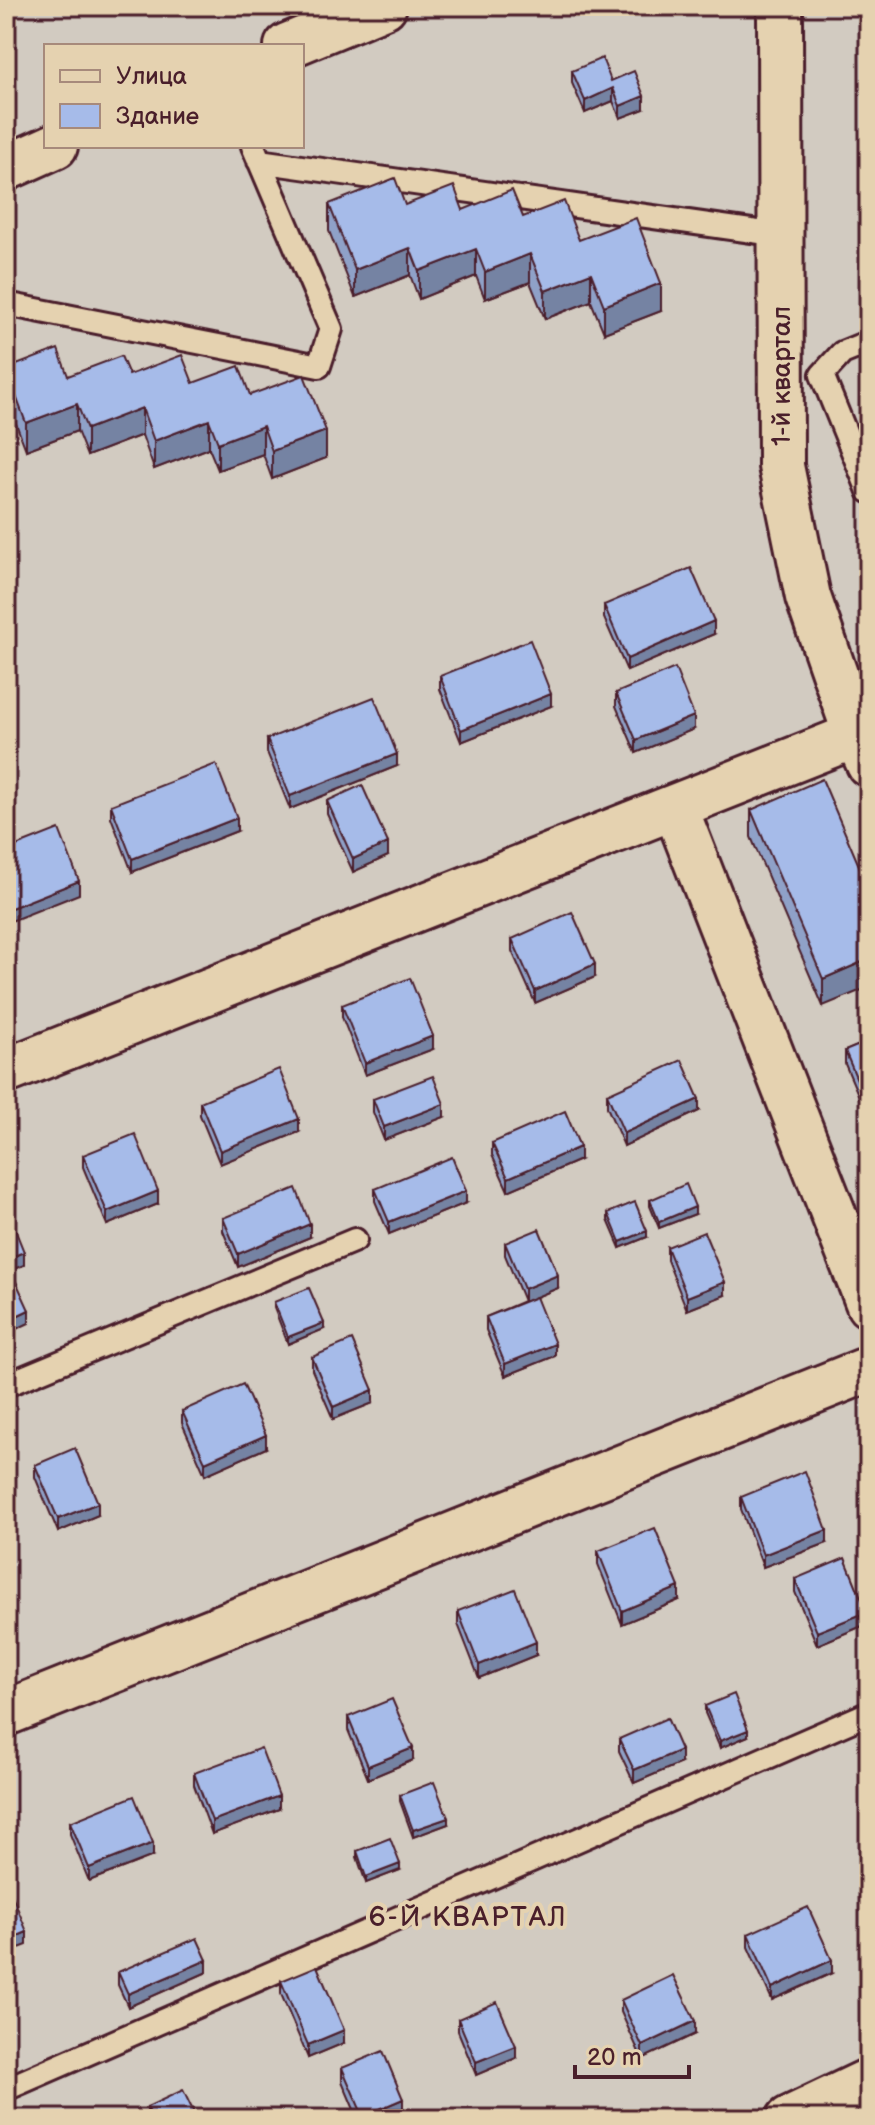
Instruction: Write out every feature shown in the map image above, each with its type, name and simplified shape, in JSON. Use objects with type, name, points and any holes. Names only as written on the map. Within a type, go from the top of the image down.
[{"type":"street","points":[[292,44],[384,6]]},
{"type":"street","name":"1-й квартал","points":[[780,6],[781,466],[808,597],[865,743]]},
{"type":"street","points":[[6,168],[51,148]]},
{"type":"street","points":[[6,1071],[675,807],[865,743]]},
{"type":"street","points":[[675,807],[869,1305]]},
{"type":"street","points":[[6,1713],[869,1369]]},
{"type":"street","points":[[789,2119],[869,2081]]},
{"type":"lane","points":[[256,154],[780,235]]},
{"type":"lane","points":[[6,304],[319,366],[331,329],[256,154]]},
{"type":"lane","points":[[869,342],[842,353],[822,375],[869,491]]},
{"type":"lane","points":[[6,1385],[355,1240]]},
{"type":"lane","points":[[6,2089],[869,1713]]},
{"type":"building","points":[[602,58],[611,81],[634,71],[644,96],[620,106],[613,88],[585,101],[572,71]]},
{"type":"building","points":[[395,178],[405,205],[454,186],[463,210],[512,190],[523,217],[564,201],[579,240],[636,218],[661,283],[604,306],[591,273],[545,291],[530,254],[485,272],[476,249],[419,271],[410,248],[355,270],[329,204]]},
{"type":"building","points":[[58,349],[68,376],[121,356],[129,375],[182,355],[193,383],[239,366],[250,395],[304,375],[326,431],[272,451],[263,426],[218,443],[209,420],[154,441],[142,408],[87,429],[77,404],[26,423],[6,369]]},
{"type":"building","points":[[691,568],[714,621],[627,659],[604,605]]},
{"type":"building","points":[[530,640],[551,694],[461,730],[440,676]]},
{"type":"building","points":[[675,668],[694,716],[636,740],[616,693]]},
{"type":"building","points":[[374,697],[397,754],[290,796],[267,739]]},
{"type":"building","points":[[216,764],[237,818],[132,859],[111,805]]},
{"type":"building","points":[[822,779],[869,889],[869,959],[823,979],[751,810]]},
{"type":"building","points":[[362,785],[388,843],[353,859],[327,801]]},
{"type":"building","points":[[59,829],[79,881],[6,910],[6,850]]},
{"type":"building","points":[[572,912],[595,964],[535,991],[512,939]]},
{"type":"building","points":[[410,978],[433,1036],[365,1063],[342,1005]]},
{"type":"building","points":[[869,1041],[869,1108],[845,1051]]},
{"type":"building","points":[[682,1060],[699,1099],[624,1133],[607,1094]]},
{"type":"building","points":[[279,1069],[299,1119],[220,1151],[200,1102]]},
{"type":"building","points":[[433,1076],[444,1104],[384,1127],[373,1099]]},
{"type":"building","points":[[565,1111],[580,1147],[508,1178],[492,1143]]},
{"type":"building","points":[[135,1134],[158,1191],[107,1212],[83,1155]]},
{"type":"building","points":[[452,1157],[466,1191],[389,1222],[375,1189]]},
{"type":"building","points":[[686,1184],[695,1207],[659,1222],[650,1200]]},
{"type":"building","points":[[296,1188],[310,1224],[238,1254],[223,1218]]},
{"type":"building","points":[[635,1202],[647,1231],[620,1242],[608,1213]]},
{"type":"building","points":[[6,1207],[24,1252],[6,1259]]},
{"type":"building","points":[[539,1229],[558,1275],[524,1289],[505,1243]]},
{"type":"building","points":[[704,1232],[725,1282],[687,1297],[667,1247]]},
{"type":"building","points":[[13,1275],[29,1310],[6,1321],[6,1279]]},
{"type":"building","points":[[309,1288],[324,1323],[288,1337],[274,1302]]},
{"type":"building","points":[[536,1297],[555,1344],[505,1364],[486,1317]]},
{"type":"building","points":[[352,1340],[373,1390],[333,1407],[312,1357]]},
{"type":"building","points":[[243,1384],[266,1435],[205,1462],[182,1411]]},
{"type":"building","points":[[75,1448],[98,1503],[58,1519],[35,1465]]},
{"type":"building","points":[[805,1471],[827,1530],[763,1555],[741,1497]]},
{"type":"building","points":[[655,1528],[679,1587],[622,1611],[598,1551]]},
{"type":"building","points":[[845,1558],[867,1612],[817,1632],[795,1579]]},
{"type":"building","points":[[515,1589],[536,1642],[479,1665],[458,1611]]},
{"type":"building","points":[[734,1694],[748,1730],[720,1741],[705,1706]]},
{"type":"building","points":[[392,1699],[413,1748],[368,1766],[348,1717]]},
{"type":"building","points":[[667,1718],[681,1750],[634,1770],[619,1739]]},
{"type":"building","points":[[261,1748],[279,1796],[212,1821],[194,1773]]},
{"type":"building","points":[[434,1782],[448,1818],[413,1830],[400,1795]]},
{"type":"building","points":[[134,1796],[153,1843],[89,1868],[70,1822]]},
{"type":"building","points":[[390,1838],[400,1864],[366,1877],[357,1851]]},
{"type":"building","points":[[6,1880],[27,1932],[6,1941]]},
{"type":"building","points":[[808,1907],[832,1960],[772,1988],[748,1934]]},
{"type":"building","points":[[197,1938],[207,1960],[128,1994],[118,1972]]},
{"type":"building","points":[[317,1966],[344,2030],[308,2045],[281,1981]]},
{"type":"building","points":[[673,1975],[695,2021],[642,2046],[621,2000]]},
{"type":"building","points":[[497,2002],[516,2046],[476,2062],[458,2019]]},
{"type":"building","points":[[383,2051],[403,2099],[363,2116],[342,2068]]},
{"type":"building","points":[[183,2090],[197,2119],[153,2119],[147,2107]]},
{"type":"district","name":"6-Й КВАРТАЛ","points":[[468,1916]]}]
